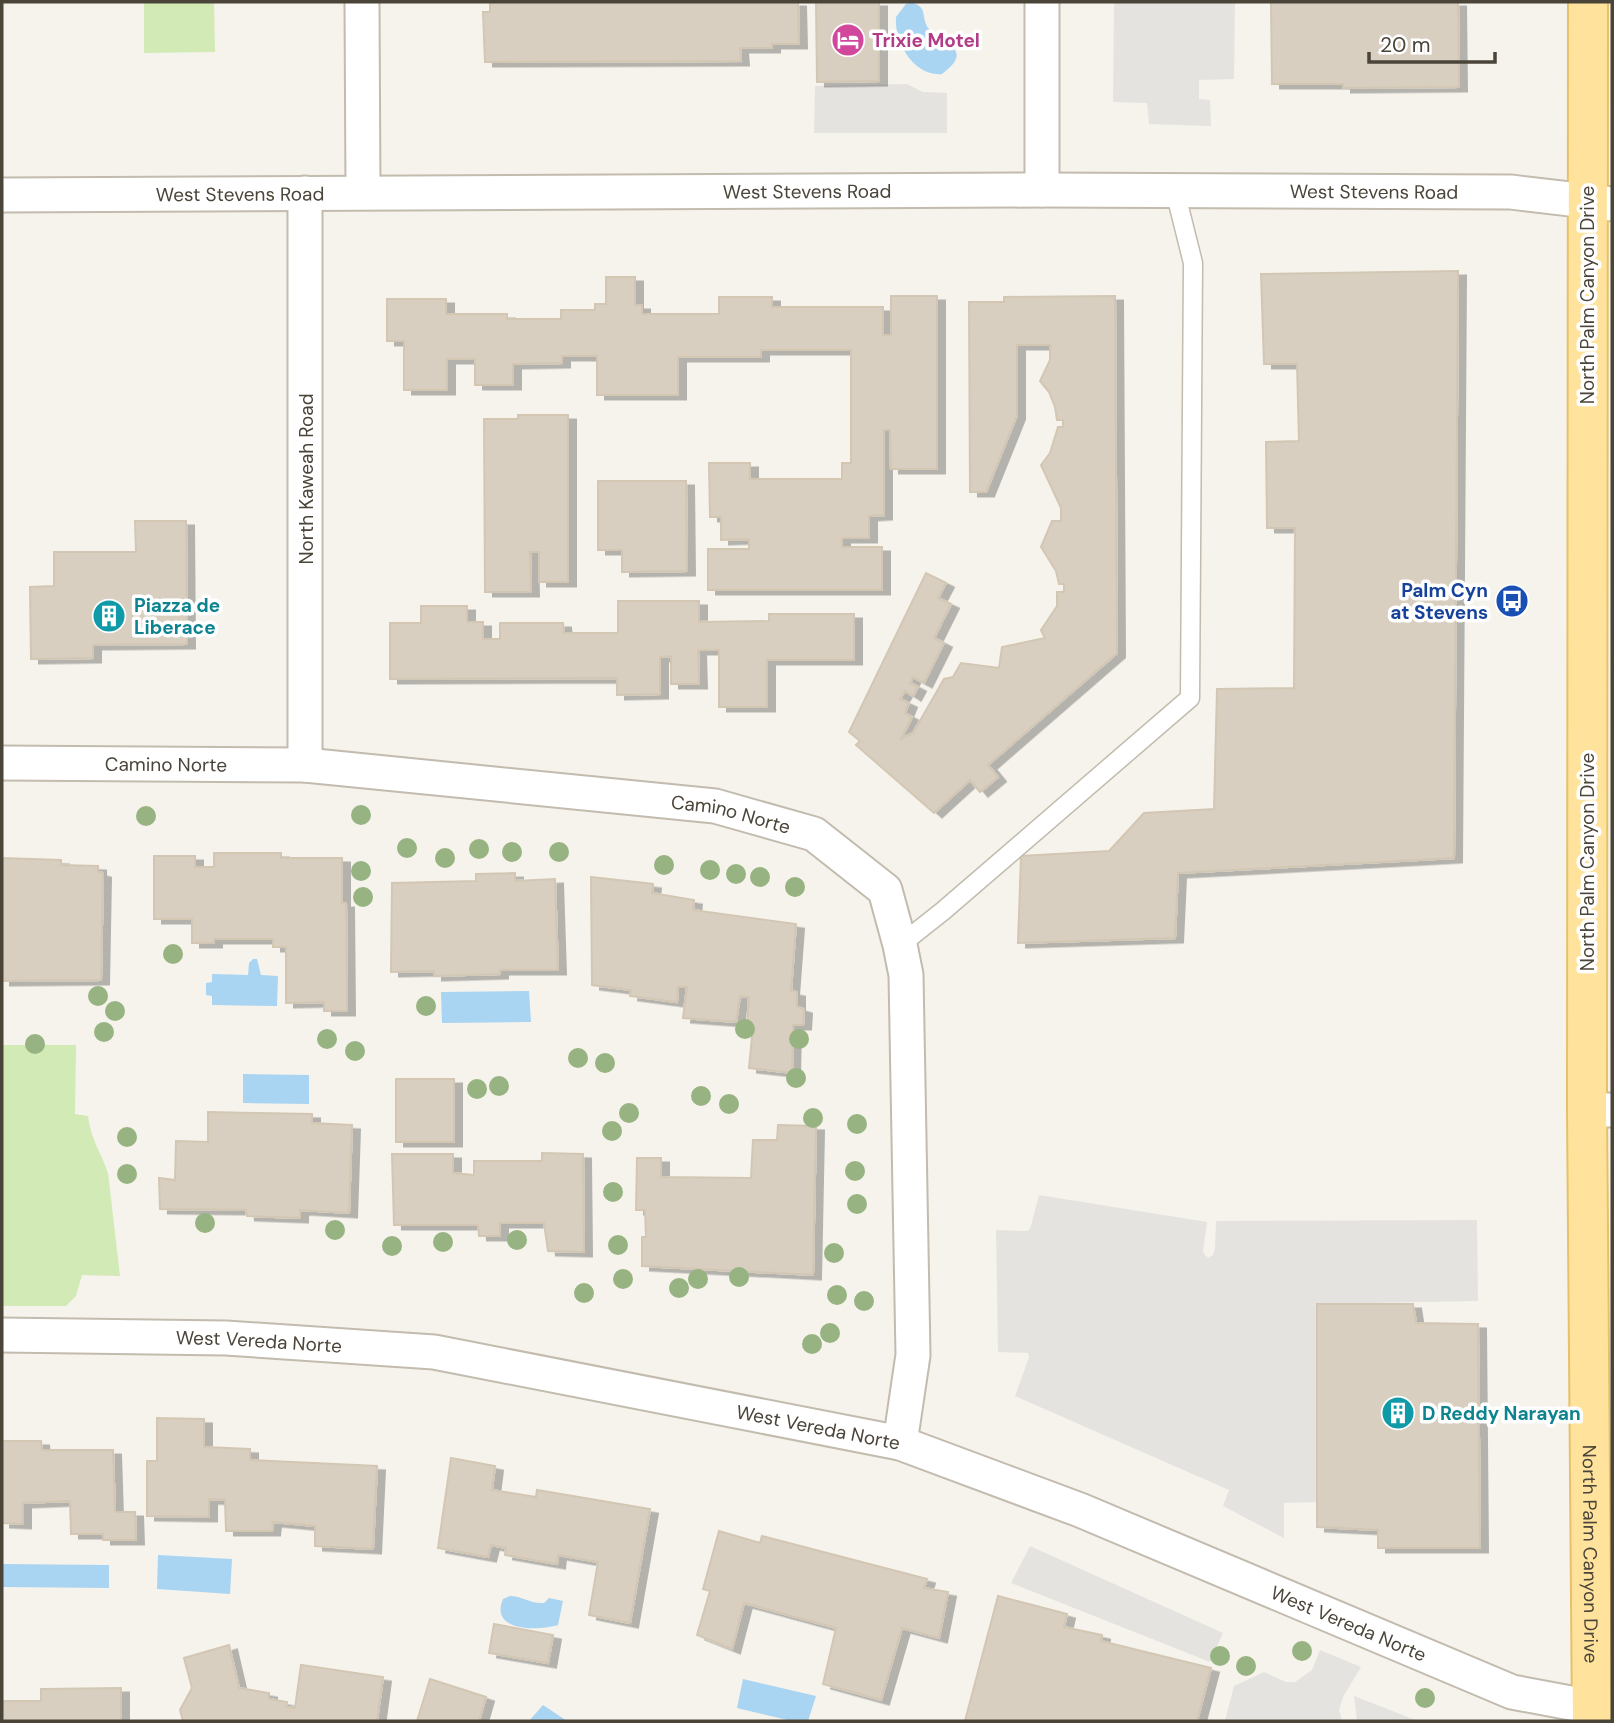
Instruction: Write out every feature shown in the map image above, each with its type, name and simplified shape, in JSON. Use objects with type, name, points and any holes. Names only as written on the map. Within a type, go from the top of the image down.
[{"type":"main road","name":"North Palm Canyon Drive","points":[[1588,2],[1600,203],[1594,892],[1600,1110],[1592,1714]]},
{"type":"street","points":[[362,2],[363,192]]},
{"type":"street","points":[[1042,2],[1042,190]]},
{"type":"street","name":"West Stevens Road","points":[[2,195],[1042,190],[1511,192],[1600,203]]},
{"type":"street","name":"North Kaweah Road","points":[[306,193],[306,765]]},
{"type":"street","name":"Camino Norte","points":[[2,763],[306,765],[715,806],[814,834],[885,890],[906,975],[913,1354],[900,1443]]},
{"type":"street","name":"West Vereda Norte","points":[[2,1335],[226,1338],[434,1352],[900,1443],[1080,1510],[1512,1692],[1592,1714]]},
{"type":"lane","points":[[900,945],[1190,698],[1193,263],[1175,191]]},
{"type":"green space","points":[[144,2],[214,2],[215,52],[144,53]]},
{"type":"green space","points":[[2,1045],[76,1045],[75,1114],[88,1116],[108,1173],[120,1276],[82,1275],[76,1296],[66,1306],[2,1306]]},
{"type":"shaded area","points":[[1114,2],[1235,2],[1234,79],[1199,80],[1199,99],[1210,100],[1211,126],[1149,124],[1147,103],[1113,102]]},
{"type":"shaded area","points":[[907,84],[923,92],[947,93],[947,133],[814,133],[815,86]]},
{"type":"shaded area","points":[[1039,1195],[1207,1222],[1203,1252],[1208,1258],[1213,1255],[1215,1248],[1216,1221],[1477,1220],[1478,1301],[1317,1304],[1317,1502],[1284,1503],[1284,1538],[1223,1506],[1229,1490],[1015,1396],[1029,1357],[1028,1353],[998,1352],[996,1230],[1030,1229]]},
{"type":"shaded area","points":[[1030,1546],[1223,1633],[1210,1662],[1011,1583]]},
{"type":"shaded area","points":[[1320,1650],[1361,1667],[1343,1697],[1339,1710],[1342,1721],[1225,1721],[1234,1686],[1264,1672],[1286,1682],[1295,1682],[1312,1670]]},
{"type":"shaded area","points":[[1354,1696],[1418,1721],[1357,1721]]},
{"type":"water","points":[[912,3],[921,7],[929,29],[956,52],[952,65],[942,74],[923,70],[902,47],[896,17],[906,4]]},
{"type":"water","points":[[257,959],[261,975],[278,976],[277,1006],[212,1005],[212,996],[206,995],[206,983],[212,982],[212,974],[248,975],[249,963]]},
{"type":"water","points":[[529,991],[531,1022],[442,1023],[441,992]]},
{"type":"water","points":[[243,1074],[309,1075],[309,1104],[243,1103]]},
{"type":"water","points":[[158,1555],[232,1559],[230,1594],[157,1589]]},
{"type":"water","points":[[2,1564],[109,1565],[109,1588],[2,1587]]},
{"type":"water","points":[[510,1596],[539,1603],[544,1603],[549,1598],[563,1601],[558,1625],[529,1628],[509,1623],[503,1618],[501,1610],[503,1599]]},
{"type":"water","points":[[743,1679],[816,1696],[808,1721],[792,1721],[737,1708]]},
{"type":"water","points":[[543,1705],[567,1721],[529,1721]]},
{"type":"building","points":[[490,2],[798,2],[799,44],[772,44],[772,48],[740,48],[741,61],[485,62],[483,12],[490,12]]},
{"type":"building","name":"Trixie Motel","points":[[816,2],[879,2],[879,81],[817,82]]},
{"type":"building","points":[[1271,2],[1458,2],[1459,87],[1343,88],[1343,84],[1272,84]]},
{"type":"building","points":[[1458,271],[1454,858],[1178,873],[1175,938],[1018,943],[1021,856],[1109,851],[1144,813],[1214,809],[1217,689],[1294,688],[1295,528],[1267,528],[1266,442],[1299,441],[1297,364],[1264,364],[1261,274]]},
{"type":"building","points":[[606,277],[635,277],[635,305],[642,305],[642,314],[719,314],[719,297],[772,297],[772,307],[883,307],[883,335],[891,335],[891,296],[937,296],[937,469],[891,469],[890,430],[884,430],[884,515],[869,516],[869,538],[842,538],[842,547],[882,547],[882,590],[708,590],[708,549],[749,549],[749,539],[721,540],[721,517],[710,517],[709,463],[750,463],[750,479],[842,479],[842,463],[851,463],[851,350],[761,350],[761,357],[678,357],[678,395],[597,395],[597,356],[562,356],[562,363],[513,364],[513,385],[475,385],[475,359],[447,359],[447,390],[404,390],[404,341],[387,341],[387,299],[446,299],[446,314],[507,314],[507,319],[561,319],[561,310],[595,310],[595,304],[606,304]]},
{"type":"building","points":[[1115,296],[1117,653],[988,765],[998,777],[980,792],[970,780],[934,813],[856,745],[860,741],[849,732],[926,573],[946,583],[938,598],[951,604],[934,638],[944,643],[924,683],[913,677],[910,683],[918,687],[913,696],[905,691],[900,699],[909,703],[905,713],[912,717],[901,739],[913,733],[944,679],[953,677],[961,663],[999,668],[1002,647],[1045,638],[1041,630],[1057,606],[1057,592],[1064,592],[1064,584],[1059,584],[1056,571],[1041,547],[1052,521],[1061,521],[1061,508],[1041,465],[1050,453],[1058,427],[1063,427],[1063,420],[1057,420],[1049,392],[1040,381],[1050,360],[1050,345],[1017,345],[1017,415],[986,492],[970,492],[969,302],[1004,302],[1004,297]]},
{"type":"building","points":[[518,415],[568,415],[568,582],[539,582],[539,552],[530,552],[531,592],[485,592],[484,419],[518,419]]},
{"type":"building","points":[[598,481],[686,481],[687,571],[622,572],[622,550],[598,550]]},
{"type":"building","name":"Piazza de Liberace","points":[[135,521],[186,521],[187,644],[93,645],[93,658],[31,659],[30,587],[54,586],[54,552],[136,552]]},
{"type":"building","points":[[618,601],[699,601],[699,622],[769,621],[769,614],[854,614],[854,660],[767,660],[767,707],[719,707],[719,650],[698,650],[699,684],[671,684],[671,656],[660,657],[660,694],[617,695],[617,678],[390,679],[390,623],[421,623],[421,606],[467,606],[467,622],[483,622],[483,639],[500,639],[500,623],[563,623],[564,633],[618,633]]},
{"type":"building","points":[[214,853],[281,853],[281,858],[342,858],[342,903],[346,903],[347,1011],[324,1011],[324,1002],[286,1003],[286,947],[273,947],[273,939],[214,939],[214,943],[192,943],[192,919],[154,919],[154,856],[195,856],[195,867],[214,867]]},
{"type":"building","points":[[2,858],[61,860],[61,865],[98,866],[98,872],[103,873],[101,980],[2,981]]},
{"type":"building","points":[[515,873],[515,881],[555,879],[558,970],[500,970],[500,974],[434,976],[434,971],[391,972],[392,883],[476,881],[476,874]]},
{"type":"building","points":[[591,877],[653,884],[652,893],[694,900],[693,910],[796,924],[791,991],[797,992],[797,1007],[804,1009],[803,1025],[793,1025],[792,1073],[749,1068],[753,1026],[747,1025],[749,997],[740,996],[736,1022],[683,1018],[687,987],[678,987],[677,1002],[630,996],[631,990],[592,985]]},
{"type":"building","points":[[396,1079],[454,1079],[454,1142],[396,1142]]},
{"type":"building","points":[[208,1112],[312,1114],[312,1123],[352,1125],[349,1213],[300,1210],[300,1218],[247,1216],[246,1210],[160,1209],[159,1178],[175,1180],[176,1141],[208,1142]]},
{"type":"building","points":[[778,1125],[816,1126],[813,1275],[642,1266],[642,1237],[646,1237],[645,1210],[636,1210],[637,1158],[661,1158],[661,1177],[751,1178],[753,1140],[777,1140]]},
{"type":"building","points":[[542,1153],[583,1154],[584,1252],[548,1251],[544,1223],[500,1223],[500,1236],[479,1236],[478,1225],[394,1225],[392,1154],[453,1154],[453,1173],[474,1175],[474,1161],[542,1161]]},
{"type":"building","name":"D Reddy Narayan","points":[[1317,1304],[1413,1304],[1416,1323],[1478,1324],[1480,1548],[1378,1548],[1378,1530],[1317,1527]]},
{"type":"building","points":[[157,1418],[204,1419],[204,1447],[250,1449],[250,1460],[377,1466],[373,1549],[315,1546],[315,1526],[273,1522],[272,1531],[226,1531],[225,1500],[209,1499],[209,1517],[147,1516],[147,1461],[157,1461]]},
{"type":"building","points":[[2,1441],[41,1441],[42,1450],[113,1450],[115,1512],[135,1512],[136,1540],[103,1540],[103,1534],[71,1534],[70,1501],[23,1503],[23,1524],[2,1523]]},
{"type":"building","points":[[451,1458],[495,1466],[492,1490],[536,1497],[537,1490],[650,1509],[630,1623],[589,1615],[598,1562],[558,1555],[557,1564],[505,1555],[506,1548],[491,1545],[488,1557],[438,1548]]},
{"type":"building","points":[[719,1531],[760,1543],[762,1536],[927,1579],[924,1588],[948,1592],[939,1638],[902,1628],[881,1700],[823,1684],[836,1628],[744,1603],[732,1649],[697,1635],[710,1591],[703,1589]]},
{"type":"building","points":[[998,1596],[1067,1614],[1064,1627],[1102,1635],[1101,1641],[1211,1668],[1197,1721],[965,1721]]},
{"type":"building","points":[[494,1624],[553,1635],[548,1663],[489,1653]]},
{"type":"building","points":[[229,1645],[239,1688],[269,1693],[269,1699],[287,1702],[286,1707],[295,1708],[301,1665],[383,1677],[377,1721],[183,1721],[180,1710],[192,1688],[184,1658]]},
{"type":"building","points":[[430,1679],[486,1697],[479,1721],[417,1721]]},
{"type":"building","points":[[121,1688],[121,1721],[2,1721],[2,1701],[41,1701],[41,1689]]},
{"type":"place","name":"Trixie Motel","points":[[848,40]]},
{"type":"place","name":"Palm Cyn at Stevens","points":[[1512,601]]},
{"type":"place","name":"Piazza de Liberace","points":[[109,616]]},
{"type":"place","name":"D Reddy Narayan","points":[[1398,1413]]}]
